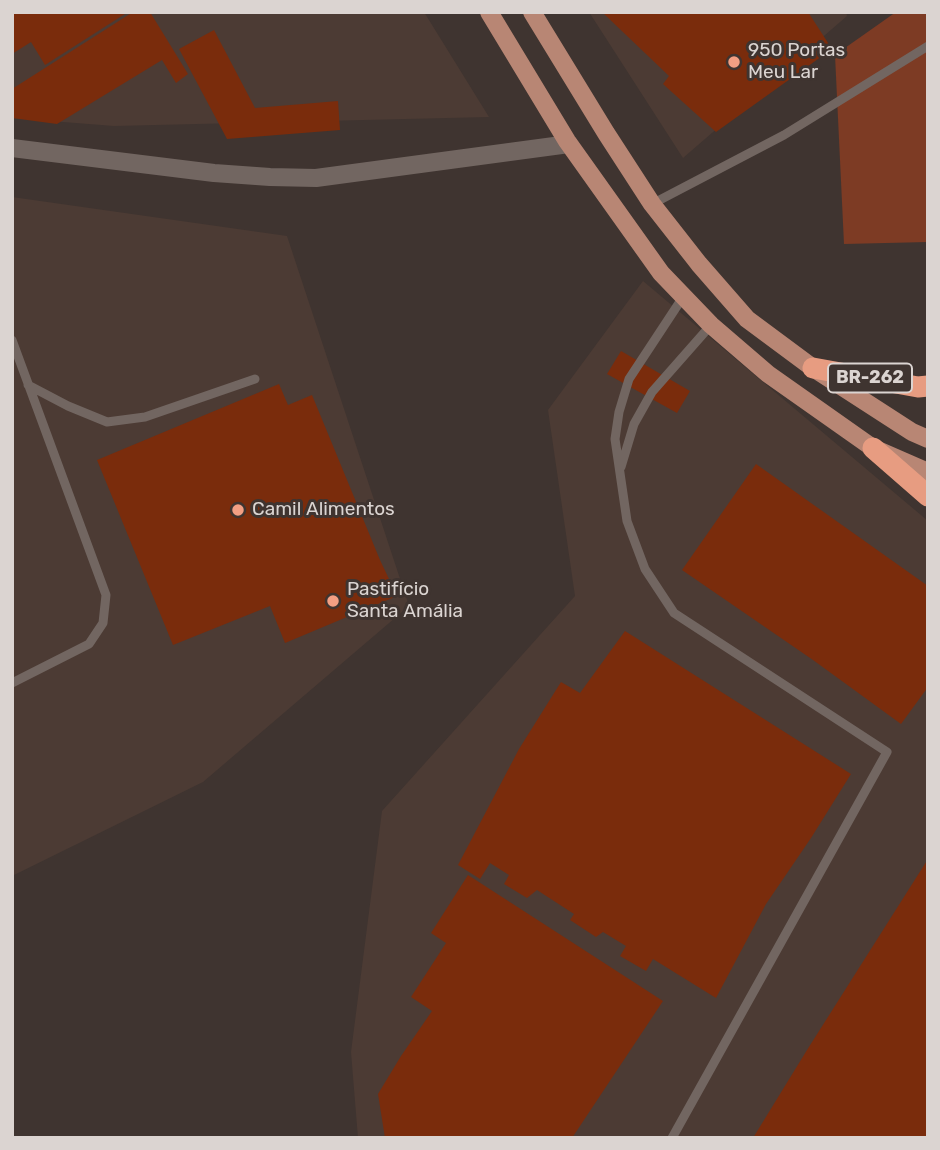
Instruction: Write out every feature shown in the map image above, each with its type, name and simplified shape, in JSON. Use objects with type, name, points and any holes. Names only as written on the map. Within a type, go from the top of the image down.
[{"type":"highway","name":"BR-262","points":[[813,368],[918,387],[928,386]]},
{"type":"highway","points":[[873,448],[928,496]]},
{"type":"main road","points":[[489,12],[569,144],[661,273],[683,297],[768,374],[873,448],[928,472]]},
{"type":"main road","points":[[532,12],[652,204],[747,319],[813,368],[912,432],[928,439]]},
{"type":"street","points":[[12,148],[214,173],[316,178],[569,144]]},
{"type":"lane","points":[[652,204],[784,135],[928,46]]},
{"type":"lane","points":[[671,1138],[887,752],[674,613],[645,569],[627,521],[615,439],[619,412],[629,379],[683,297]]},
{"type":"lane","points":[[620,468],[634,424],[652,392],[711,325]]},
{"type":"lane","points":[[12,340],[106,595],[103,623],[89,644],[12,683]]},
{"type":"lane","points":[[29,385],[107,422],[145,417],[255,379]]},
{"type":"shaded area","points":[[12,12],[424,12],[489,117],[114,126],[12,118]]},
{"type":"shaded area","name":"950 Portas Meu Lar","points":[[589,12],[846,12],[847,16],[683,158]]},
{"type":"shaded area","points":[[896,12],[928,12],[928,242],[844,244],[835,55]]},
{"type":"shaded area","points":[[12,197],[287,236],[409,606],[203,782],[12,876]]},
{"type":"shaded area","points":[[643,281],[928,521],[928,1138],[358,1138],[351,1052],[382,811],[575,596],[548,410]]},
{"type":"building","points":[[12,12],[128,12],[45,65],[31,42],[12,54]]},
{"type":"building","points":[[133,12],[150,12],[188,74],[176,83],[162,60],[57,124],[12,118],[12,89]]},
{"type":"building","name":"950 Portas Meu Lar","points":[[602,12],[808,12],[832,49],[716,132],[663,84],[669,76]]},
{"type":"building","points":[[214,30],[255,108],[338,101],[340,130],[227,139],[179,49]]},
{"type":"building","points":[[621,351],[690,391],[677,413],[607,374]]},
{"type":"building","name":"Camil Alimentos","points":[[279,384],[288,405],[312,395],[397,596],[285,643],[270,606],[173,645],[97,460]]},
{"type":"building","points":[[756,464],[928,586],[928,687],[901,724],[682,570]]},
{"type":"building","points":[[625,631],[851,774],[766,904],[716,998],[653,959],[646,971],[620,956],[626,946],[603,932],[596,937],[570,920],[574,914],[537,890],[527,898],[504,884],[509,875],[490,863],[480,879],[458,865],[519,749],[561,682],[580,693]]},
{"type":"building","points":[[928,859],[928,1138],[753,1138],[807,1050]]},
{"type":"building","points":[[468,875],[663,1001],[572,1138],[385,1138],[378,1094],[432,1011],[411,997],[446,943],[431,933]]},
{"type":"place","name":"950 Portas Meu Lar","points":[[734,62]]},
{"type":"place","name":"Camil Alimentos","points":[[238,510]]},
{"type":"place","name":"Pastifício Santa Amália","points":[[333,601]]}]
